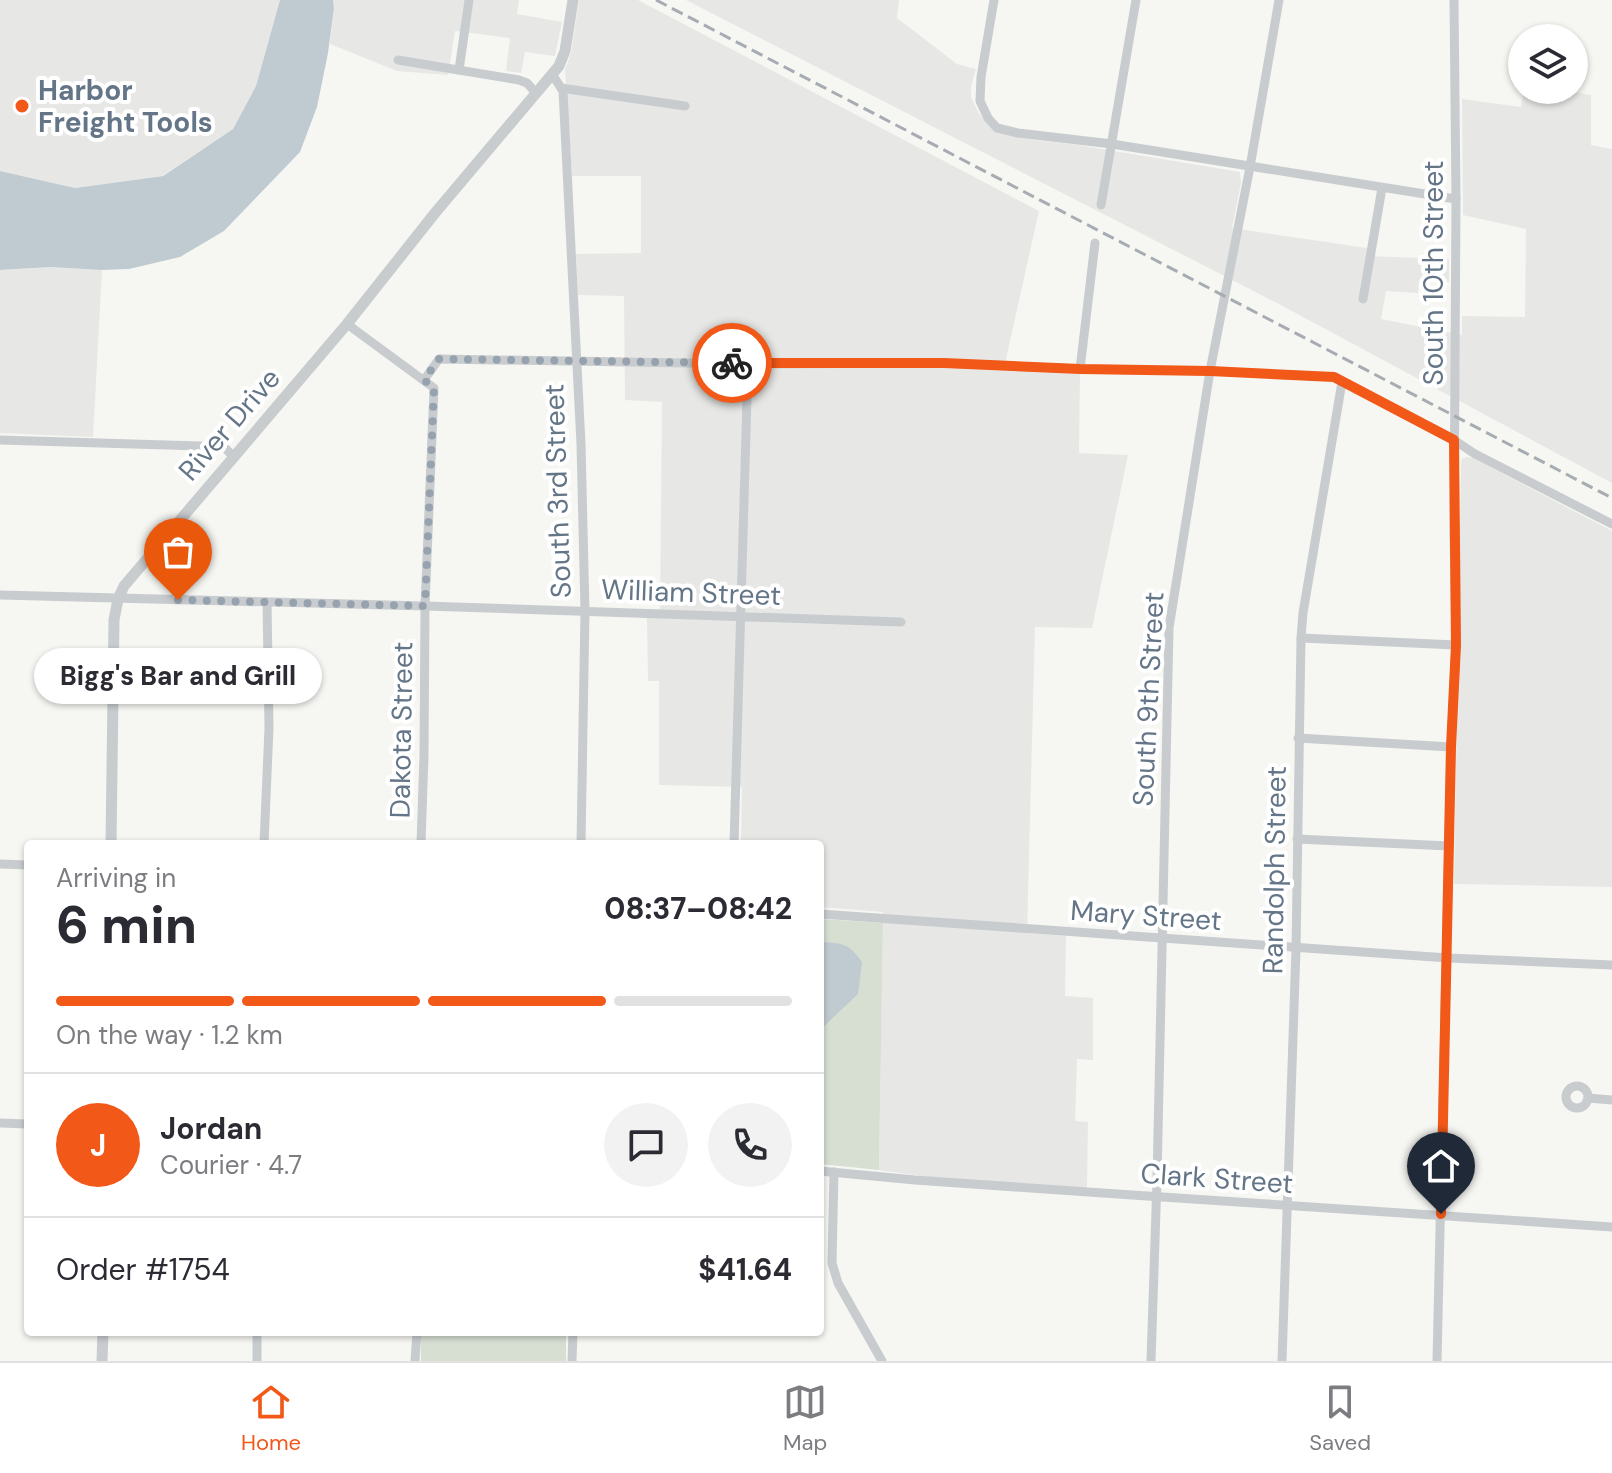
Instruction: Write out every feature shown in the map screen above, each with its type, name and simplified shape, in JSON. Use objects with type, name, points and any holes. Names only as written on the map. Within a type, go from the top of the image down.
[{"type":"street","points":[[459,70],[469,0]]},
{"type":"street","points":[[552,74],[565,51],[573,0]]},
{"type":"street","points":[[994,0],[980,101],[997,128],[1456,199]]},
{"type":"street","points":[[1101,205],[1136,0]]},
{"type":"street","name":"South 9th Street","points":[[1151,1361],[1169,628],[1210,371],[1279,0]]},
{"type":"street","name":"South 10th Street","points":[[1437,1361],[1456,645],[1454,0]]},
{"type":"street","points":[[398,60],[519,80],[527,83],[536,93]]},
{"type":"street","name":"South 3rd Street","points":[[552,74],[561,88],[577,360],[585,611],[581,840]]},
{"type":"street","name":"River Drive","points":[[111,840],[114,620],[118,599],[128,580],[347,324],[552,74]]},
{"type":"street","points":[[561,88],[685,106]]},
{"type":"street","points":[[1363,299],[1382,188]]},
{"type":"street","points":[[1080,369],[1095,243]]},
{"type":"street","points":[[347,324],[424,380],[439,359],[748,364],[944,363],[1334,377],[1612,524]]},
{"type":"street","points":[[734,840],[748,364]]},
{"type":"street","name":"Dakota Street","points":[[421,840],[425,606],[434,388],[424,380]]},
{"type":"street","name":"Randolph Street","points":[[1282,1361],[1296,949],[1301,638],[1342,382]]},
{"type":"street","points":[[0,440],[200,446],[225,448],[233,456]]},
{"type":"street","name":"William Street","points":[[0,595],[901,622]]},
{"type":"street","points":[[264,840],[269,728],[267,602]]},
{"type":"street","points":[[1301,638],[1456,645]]},
{"type":"street","points":[[1298,738],[1451,747]]},
{"type":"street","points":[[1297,839],[1449,846]]},
{"type":"street","points":[[0,864],[24,865]]},
{"type":"street","name":"Mary Street","points":[[824,914],[1296,949],[1612,965]]},
{"type":"street","points":[[1588,1098],[1612,1100]]},
{"type":"street","points":[[0,1123],[24,1124]]},
{"type":"street","name":"Clark Street","points":[[824,1171],[1612,1227]]},
{"type":"street","points":[[834,1172],[832,1263],[838,1283],[882,1361]]},
{"type":"street","points":[[102,1361],[103,1336]]},
{"type":"street","points":[[257,1336],[257,1361]]},
{"type":"street","points":[[415,1361],[417,1336]]},
{"type":"street","points":[[572,1361],[573,1336]]},
{"type":"shaded area","points":[[0,0],[280,0],[256,86],[233,129],[162,176],[75,188],[0,171]]},
{"type":"shaded area","points":[[280,0],[333,0],[328,53],[317,107],[300,152],[224,231],[180,257],[129,269],[50,267],[0,270],[0,171],[75,188],[163,176],[233,129],[256,86]]},
{"type":"shaded area","points":[[333,0],[519,0],[517,14],[562,22],[555,56],[525,52],[521,73],[506,71],[510,38],[455,31],[448,75],[397,71],[330,44]]},
{"type":"shaded area","points":[[579,0],[638,0],[1039,211],[1005,370],[1080,372],[1079,453],[1128,455],[1092,628],[1035,627],[1027,933],[1066,936],[1065,996],[1093,998],[1093,1060],[1077,1059],[1075,1121],[1088,1122],[1087,1188],[929,1177],[879,1170],[883,912],[824,907],[824,840],[741,840],[742,787],[659,785],[659,681],[648,681],[647,618],[660,618],[662,402],[625,400],[624,296],[578,295],[576,254],[641,253],[641,176],[572,176],[565,70],[571,53]]},
{"type":"shaded area","points":[[686,0],[899,0],[897,18],[957,64],[976,69],[971,97],[990,126],[1036,140],[1240,172],[1241,183],[1232,228],[1367,248],[1366,256],[1449,259],[1449,282],[1419,281],[1418,293],[1386,291],[1381,319],[1462,335],[1462,316],[1525,317],[1526,229],[1463,215],[1462,99],[1521,107],[1522,104],[1588,104],[1588,95],[1591,95],[1591,145],[1612,149],[1612,483],[1277,303]]},
{"type":"shaded area","points":[[50,267],[102,270],[93,437],[0,433],[0,270]]},
{"type":"shaded area","points":[[1467,457],[1612,531],[1612,887],[1454,884],[1461,461]]},
{"type":"shaded area","points":[[824,919],[883,923],[879,1170],[824,1164]]},
{"type":"shaded area","points":[[824,942],[844,945],[862,962],[858,994],[824,1026]]},
{"type":"shaded area","points":[[421,1336],[566,1336],[566,1361],[421,1361]]},
{"type":"railway","points":[[656,0],[1612,498]]},
{"type":"way so far","points":[[178,600],[425,606],[434,388],[424,380],[439,359],[732,363]]},
{"type":"place","name":"Harbor Freight Tools","points":[[22,106]]},
{"type":"place","name":"Bigg's Bar and Grill","points":[[178,600]]},
{"type":"route","points":[[732,363],[944,363],[1334,377],[1454,440],[1456,645],[1441,1214]]}]
